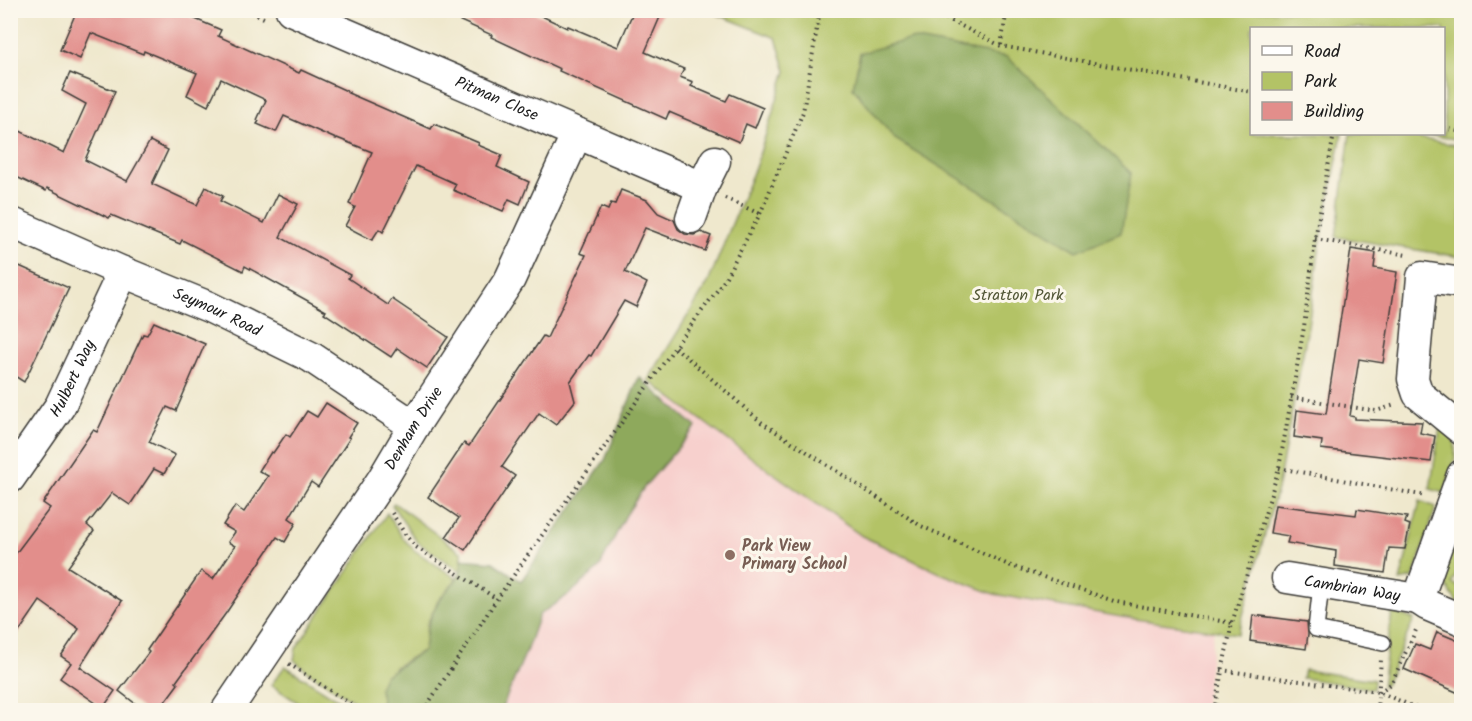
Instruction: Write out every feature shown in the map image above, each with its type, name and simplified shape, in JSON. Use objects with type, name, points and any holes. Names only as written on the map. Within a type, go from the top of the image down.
[{"type":"street","name":"Pitman Close","points":[[291,10],[577,134],[709,174]]},
{"type":"street","name":"Denham Drive","points":[[227,711],[382,480],[414,426],[510,279],[577,134]]},
{"type":"street","points":[[691,218],[709,174]]},
{"type":"street","name":"Seymour Road","points":[[10,222],[209,307],[311,357],[414,426]]},
{"type":"street","name":"Hulbert Way","points":[[10,478],[60,406],[123,272]]},
{"type":"street","points":[[1461,283],[1422,277],[1413,379],[1418,394],[1461,430]]},
{"type":"street","name":"Cambrian Way","points":[[1423,602],[1461,475]]},
{"type":"street","name":"Cambrian Way","points":[[1287,578],[1423,602],[1461,620]]},
{"type":"lane","points":[[1321,585],[1316,629],[1383,643]]},
{"type":"path","points":[[424,711],[497,599],[722,284],[760,214],[803,112],[820,10]]},
{"type":"path","points":[[930,10],[1001,46],[1250,92]]},
{"type":"path","points":[[1001,46],[1007,10]]},
{"type":"path","points":[[1445,128],[1461,132]]},
{"type":"path","points":[[1214,711],[1221,670],[1233,623],[1279,468],[1334,135]]},
{"type":"path","points":[[709,174],[760,214]]},
{"type":"path","points":[[1315,239],[1408,255]]},
{"type":"path","points":[[675,347],[761,422],[921,526],[1011,566],[1117,602],[1233,623]]},
{"type":"path","points":[[1291,397],[1376,411],[1422,397]]},
{"type":"path","points":[[1279,468],[1453,503]]},
{"type":"path","points":[[390,510],[416,547],[497,599]]},
{"type":"path","points":[[1379,692],[1391,684],[1423,602]]},
{"type":"path","points":[[1377,711],[1383,643]]},
{"type":"path","points":[[283,660],[360,711]]},
{"type":"path","points":[[1221,670],[1379,692],[1421,711]]},
{"type":"shaded area","name":"Park View Primary School","points":[[670,397],[756,461],[1102,614],[1214,630],[1204,710],[450,710]]},
{"type":"green space","name":"Stratton Park","points":[[709,11],[1461,11],[1461,140],[1427,135],[1445,135],[1445,27],[1250,27],[1250,135],[1342,135],[1278,485],[1238,634],[1121,617],[994,594],[940,573],[862,536],[756,461],[648,380],[708,283],[756,165],[786,71],[776,38]]},
{"type":"green space","points":[[911,39],[1007,57],[1131,173],[1121,233],[1077,251],[895,139],[853,88],[860,53]]},
{"type":"green space","points":[[1350,135],[1400,135],[1461,146],[1461,257],[1336,237]]},
{"type":"green space","points":[[537,256],[542,257],[519,298],[516,296]]},
{"type":"green space","points":[[639,377],[696,427],[645,486],[626,515],[599,568],[571,593],[539,615],[501,710],[380,710],[382,698],[379,688],[384,676],[424,650],[431,616],[441,598],[457,579],[462,559],[493,562],[521,581],[605,460]]},
{"type":"green space","points":[[1441,422],[1455,443],[1455,459],[1444,493],[1430,489]]},
{"type":"green space","points":[[1420,501],[1436,507],[1413,578],[1400,581]]},
{"type":"green space","points":[[394,503],[462,553],[462,572],[417,542],[392,505]]},
{"type":"green space","points":[[387,513],[403,538],[414,550],[457,579],[438,601],[427,624],[424,650],[395,667],[382,698],[380,710],[367,710],[308,672],[294,660],[296,648]]},
{"type":"green space","points":[[1461,516],[1461,566],[1452,583],[1461,588],[1461,598],[1458,604],[1447,587],[1442,568]]},
{"type":"green space","points":[[1392,612],[1414,619],[1386,684],[1382,687]]},
{"type":"green space","points":[[285,666],[355,710],[309,710],[271,685]]},
{"type":"green space","points":[[1304,670],[1374,680],[1373,689],[1302,678]]},
{"type":"building","points":[[77,10],[174,10],[221,30],[218,36],[299,73],[301,70],[431,129],[434,124],[479,143],[478,145],[502,155],[497,167],[529,182],[520,204],[509,199],[503,211],[453,190],[456,184],[416,166],[383,232],[379,229],[372,240],[345,226],[355,207],[349,204],[372,152],[284,116],[276,132],[257,124],[266,100],[221,79],[208,106],[187,95],[197,73],[144,51],[143,54],[91,33],[80,59],[60,50]]},
{"type":"building","points":[[436,10],[529,10],[567,28],[568,26],[618,47],[634,10],[663,10],[645,52],[684,69],[680,77],[693,82],[691,86],[726,101],[730,94],[763,108],[755,128],[746,124],[739,142],[669,112],[666,119],[559,71],[560,69],[491,37],[492,35]]},
{"type":"building","points":[[70,73],[115,91],[85,160],[127,181],[150,141],[168,150],[152,184],[197,205],[206,187],[223,196],[220,201],[264,223],[278,194],[298,204],[280,237],[350,275],[348,278],[388,305],[392,299],[448,337],[427,368],[397,348],[391,357],[324,313],[326,311],[245,266],[243,271],[182,240],[180,244],[111,215],[109,218],[47,188],[46,191],[10,174],[10,126],[64,153],[86,104],[62,91]]},
{"type":"building","points":[[621,190],[647,200],[658,213],[674,220],[678,229],[685,234],[694,235],[701,232],[711,236],[705,251],[645,228],[625,272],[647,283],[636,307],[624,301],[591,356],[589,355],[570,382],[575,401],[556,425],[539,413],[502,467],[515,476],[465,550],[446,537],[459,518],[428,497],[464,443],[469,446],[543,336],[547,338],[586,255],[580,253],[601,207],[608,210],[611,203],[615,204]]},
{"type":"building","points":[[1351,249],[1376,253],[1374,268],[1397,272],[1383,363],[1359,359],[1350,416],[1355,419],[1422,422],[1420,433],[1435,436],[1431,462],[1321,449],[1322,441],[1294,437],[1297,410],[1326,414]]},
{"type":"building","points":[[17,265],[69,288],[24,382],[10,373],[10,312],[18,297],[10,293],[10,280]]},
{"type":"building","points":[[154,322],[205,344],[176,411],[167,407],[149,442],[175,455],[164,474],[154,469],[130,505],[112,493],[87,525],[94,531],[68,567],[122,601],[80,667],[115,691],[103,708],[60,678],[71,663],[61,656],[79,629],[40,601],[10,645],[10,561],[50,508],[43,503],[93,430],[97,432],[143,334],[147,335]]},
{"type":"building","points":[[326,403],[357,423],[348,437],[350,438],[318,487],[311,482],[289,518],[296,523],[285,542],[277,537],[158,711],[145,711],[119,691],[149,652],[147,650],[201,571],[213,579],[235,546],[228,542],[235,532],[223,525],[235,506],[244,512],[268,476],[259,471],[271,452],[273,453],[286,434],[290,437],[307,411],[317,417]]},
{"type":"building","points":[[1275,505],[1356,515],[1357,509],[1407,517],[1405,523],[1410,525],[1405,549],[1389,548],[1385,573],[1335,566],[1336,551],[1287,543],[1289,536],[1270,533]]},
{"type":"building","points":[[1253,615],[1307,622],[1306,649],[1250,641]]},
{"type":"building","points":[[1437,632],[1461,642],[1461,694],[1404,669],[1415,644],[1430,650]]},
{"type":"place","name":"Park View Primary School","points":[[730,555]]}]
